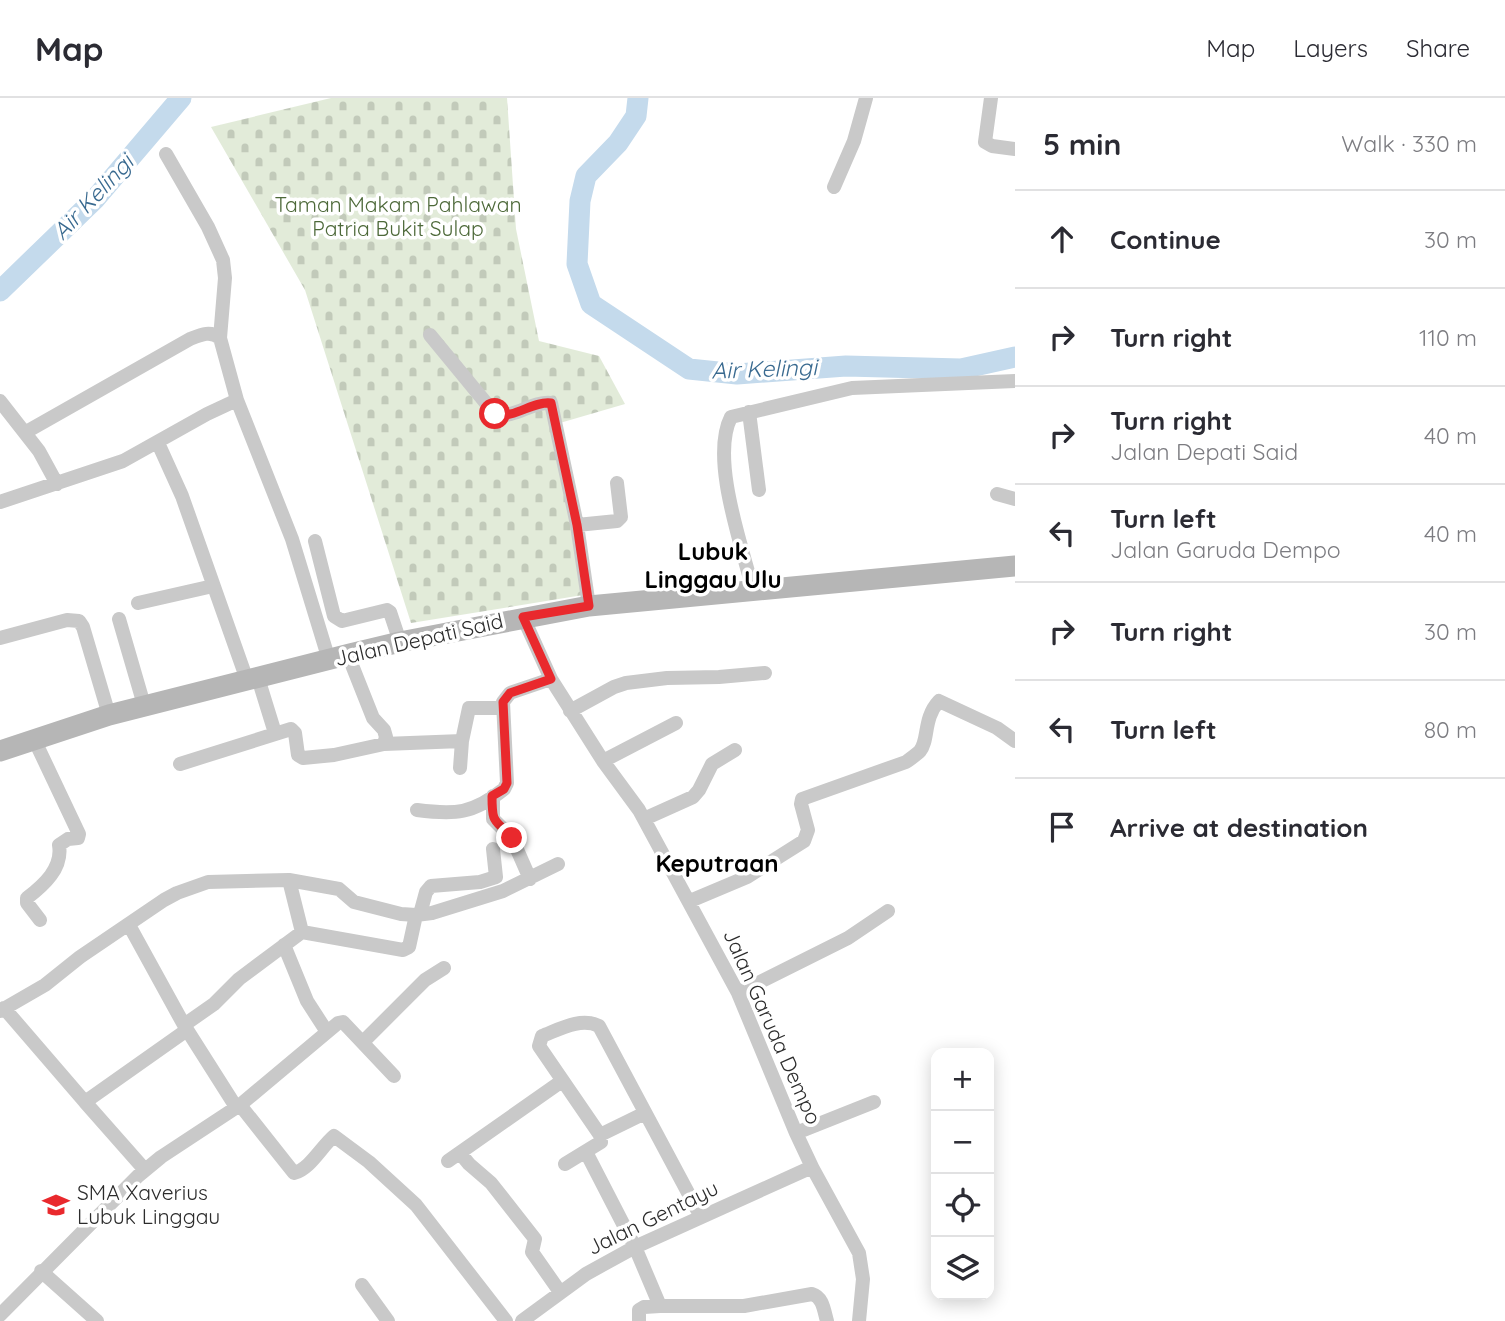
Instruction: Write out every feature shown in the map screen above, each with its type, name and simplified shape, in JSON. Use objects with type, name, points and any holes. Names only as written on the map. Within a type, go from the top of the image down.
[{"type":"main road","name":"Jalan Depati Said","points":[[0,751],[144,705],[400,642],[523,617],[589,606],[1015,566]]},
{"type":"street","points":[[834,187],[854,141],[866,98]]},
{"type":"street","points":[[991,98],[985,142],[992,146],[1015,149]]},
{"type":"street","points":[[166,154],[208,227],[223,260],[225,278],[220,338],[237,400],[338,658],[373,718],[384,730],[384,744]]},
{"type":"street","points":[[26,432],[190,339],[206,334],[215,334],[220,338]]},
{"type":"street","points":[[430,335],[495,414],[506,417],[542,403],[551,403],[577,525],[589,606]]},
{"type":"street","points":[[753,590],[724,474],[727,425],[731,417],[852,388],[1015,381]]},
{"type":"street","points":[[0,502],[123,461],[237,400]]},
{"type":"street","points":[[0,401],[26,432],[57,484]]},
{"type":"street","points":[[749,412],[759,490]]},
{"type":"street","points":[[158,443],[182,496],[213,586],[275,733]]},
{"type":"street","points":[[577,525],[617,521],[621,517],[617,483]]},
{"type":"street","points":[[997,494],[1015,499]]},
{"type":"street","points":[[316,541],[334,617],[342,621],[387,610],[400,642]]},
{"type":"street","points":[[138,603],[213,586]]},
{"type":"street","name":"Jalan Garuda Dempo","points":[[523,617],[551,679],[644,819],[738,993],[796,1133],[859,1253],[863,1279],[859,1321]]},
{"type":"street","points":[[0,638],[67,620],[79,621],[110,715]]},
{"type":"street","points":[[119,620],[144,705]]},
{"type":"street","points":[[570,711],[626,683],[765,673]]},
{"type":"street","points":[[417,810],[450,814],[467,810],[504,789],[507,783],[503,702],[510,693],[551,679]]},
{"type":"street","points":[[690,901],[747,877],[804,841],[808,830],[802,799],[906,762],[913,757],[923,747],[928,720],[939,701],[997,728],[1015,741]]},
{"type":"street","points":[[460,768],[469,708],[503,708]]},
{"type":"street","points":[[603,761],[676,723]]},
{"type":"street","points":[[180,764],[288,729],[292,730],[298,755],[303,758],[334,755],[384,744],[462,741]]},
{"type":"street","points":[[34,739],[79,834],[78,838],[68,839],[59,845],[60,857],[44,886],[27,898],[27,903],[40,920]]},
{"type":"street","points":[[644,819],[693,797],[712,764],[735,750]]},
{"type":"street","points":[[492,796],[493,819],[512,838],[530,879]]},
{"type":"street","points":[[493,849],[496,877],[503,891]]},
{"type":"street","points":[[145,1170],[2,1010],[45,985],[80,957],[177,892],[194,886],[219,881],[289,880],[339,889],[354,902],[401,914],[418,915],[503,891],[558,864]]},
{"type":"street","points":[[85,1102],[185,1028],[239,979],[302,932],[403,950],[409,947],[430,886],[480,882],[496,877]]},
{"type":"street","points":[[289,880],[302,932]]},
{"type":"street","points":[[738,993],[848,938],[888,911]]},
{"type":"street","points":[[128,925],[185,1028],[238,1106],[294,1173],[305,1167],[334,1136],[369,1162],[416,1205],[506,1321]]},
{"type":"street","points":[[284,945],[307,1001],[327,1032]]},
{"type":"street","points":[[363,1042],[425,981],[444,968]]},
{"type":"street","points":[[0,1315],[104,1207],[145,1170],[238,1106],[341,1022],[394,1076]]},
{"type":"street","points":[[565,1164],[601,1142],[600,1135],[538,1046],[538,1042],[542,1036],[578,1023],[594,1023],[599,1026],[701,1217]]},
{"type":"street","points":[[560,1292],[532,1252],[535,1239],[491,1183],[469,1164],[454,1157],[562,1081]]},
{"type":"street","points":[[796,1133],[874,1102]]},
{"type":"street","points":[[600,1135],[645,1113]]},
{"type":"street","points":[[586,1152],[635,1247],[660,1306]]},
{"type":"street","name":"Jalan Gentayu","points":[[522,1321],[586,1274],[635,1247],[812,1167]]},
{"type":"street","points":[[41,1272],[96,1321]]},
{"type":"street","points":[[362,1285],[388,1321]]},
{"type":"street","points":[[639,1321],[639,1310],[644,1307],[744,1306],[812,1294],[821,1300],[827,1321]]},
{"type":"green space","name":"Taman Makam Pahlawan Patria Bukit Sulap","points":[[331,98],[507,98],[516,229],[539,341],[599,356],[625,404],[553,425],[583,595],[411,623],[305,290],[211,127]]},
{"type":"waterway","name":"Air Kelingi","points":[[0,291],[95,199],[181,98]]},
{"type":"waterway","name":"Air Kelingi","points":[[638,98],[636,116],[618,143],[586,176],[580,201],[577,264],[591,304],[689,369],[737,374],[846,366],[961,369],[1015,357]]},
{"type":"place","name":"SMA Xaverius Lubuk Linggau","points":[[56,1205]]},
{"type":"district","name":"Lubuk Linggau Ulu","points":[[713,566]]},
{"type":"district","name":"Keputraan","points":[[717,864]]},
{"type":"route","points":[[495,414],[506,417],[542,403],[551,403],[577,525],[589,606],[523,617],[551,679],[510,693],[503,702],[507,783],[504,789],[492,796],[492,811],[495,822],[512,838]]}]
